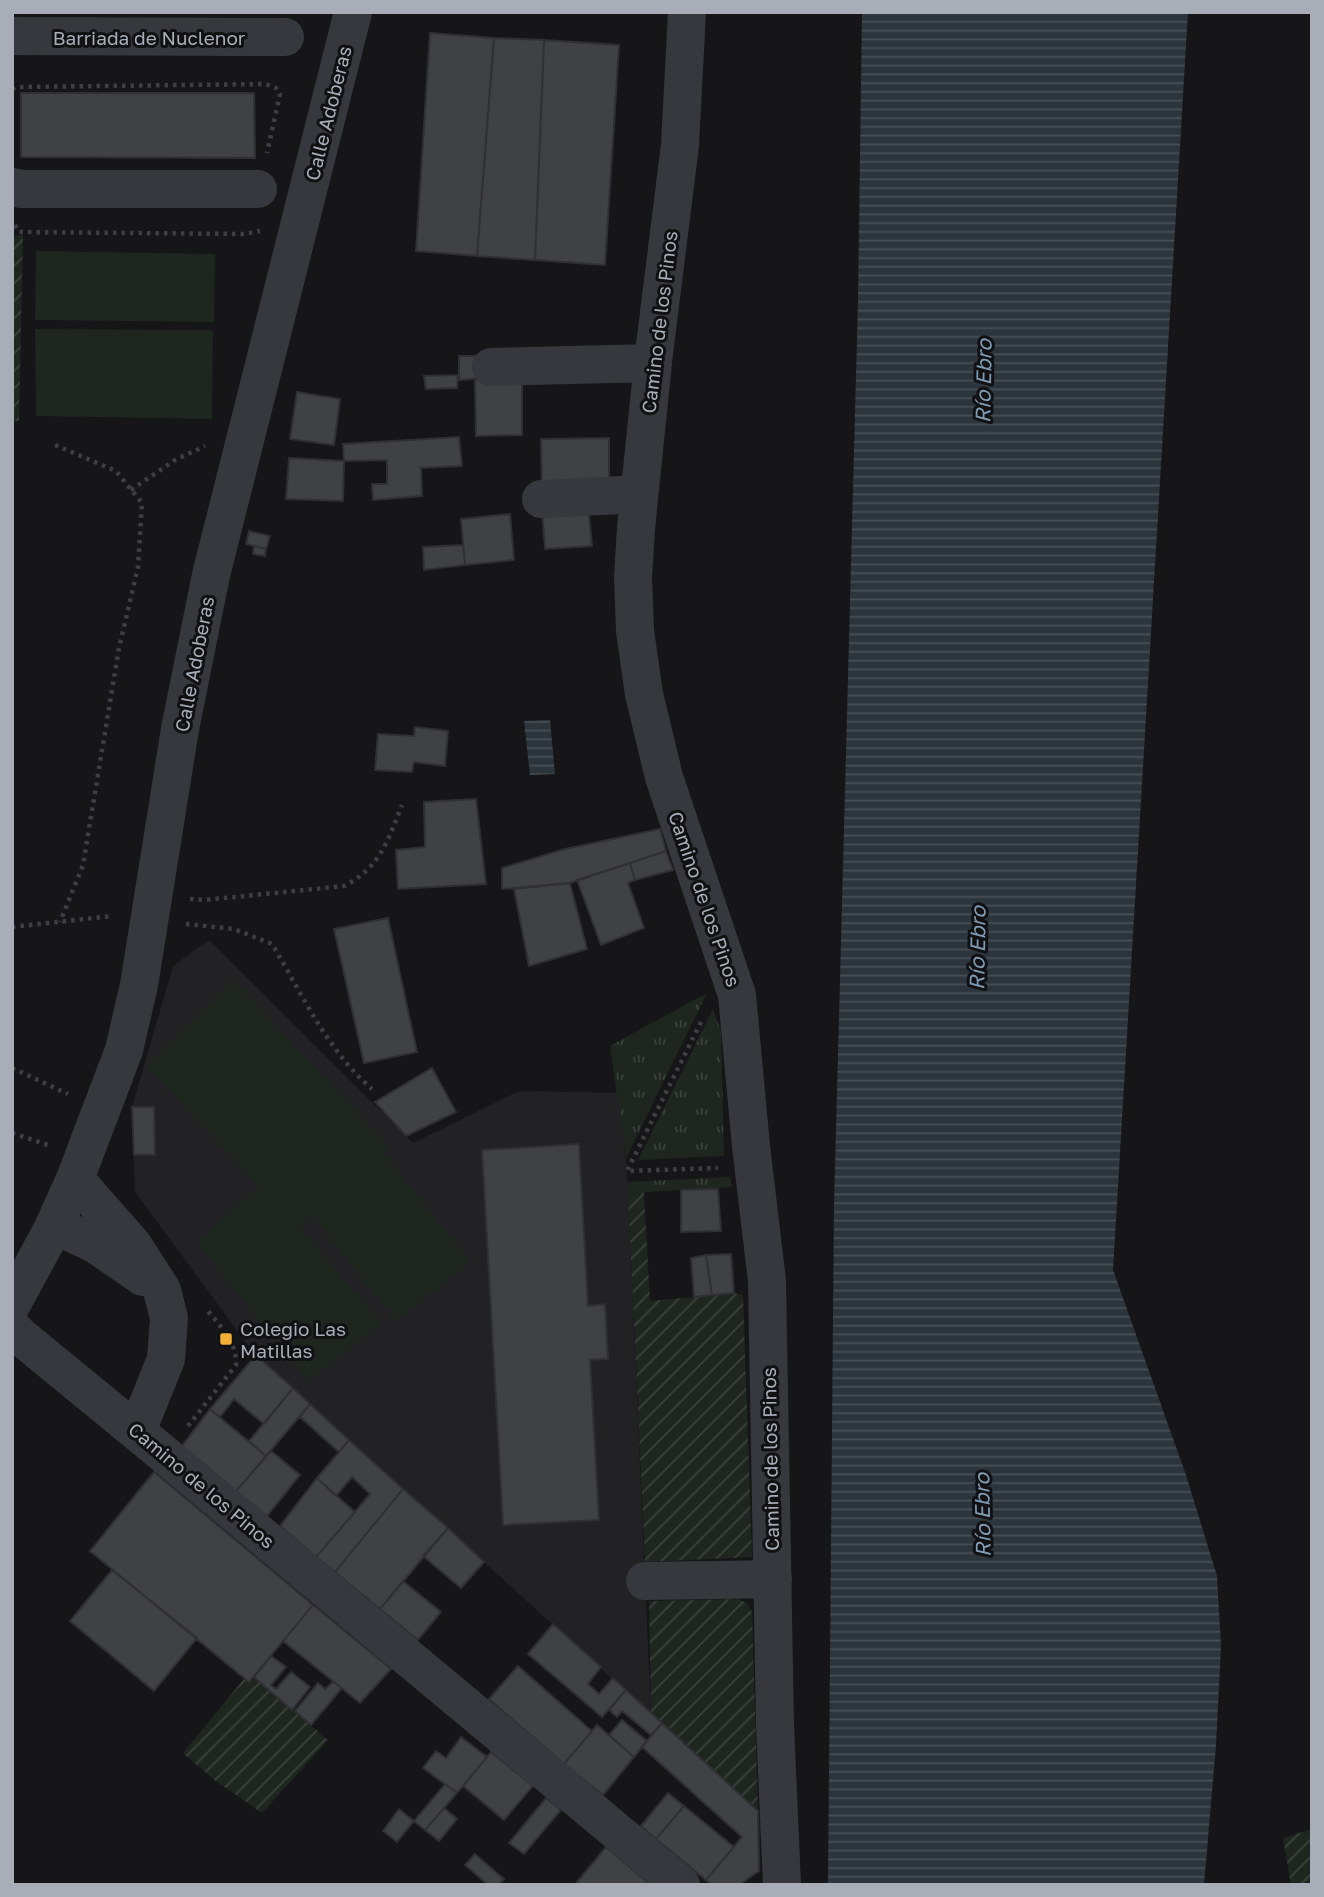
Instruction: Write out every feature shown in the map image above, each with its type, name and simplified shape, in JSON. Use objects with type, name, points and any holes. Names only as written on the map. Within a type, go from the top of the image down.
[{"type":"street","name":"Calle Adoberas","points":[[12,1304],[55,1225],[124,1049],[139,985],[180,729],[211,575],[353,12]]},
{"type":"street","name":"Camino de los Pinos","points":[[687,12],[680,145],[653,363],[633,577],[635,631],[644,694],[664,777],[737,995],[767,1281],[776,1882]]},
{"type":"street","name":"Barriada de Nuclenor","points":[[12,36],[285,37]]},
{"type":"street","points":[[12,187],[22,189],[261,177]]},
{"type":"street","points":[[491,367],[653,363]]},
{"type":"street","points":[[541,499],[622,495]]},
{"type":"street","points":[[75,1179],[133,1245],[162,1290],[169,1318],[166,1359],[137,1431]]},
{"type":"street","points":[[55,1225],[95,1244],[162,1290]]},
{"type":"street","name":"Camino de los Pinos","points":[[12,1328],[681,1885]]},
{"type":"street","points":[[645,1581],[773,1579]]},
{"type":"path","points":[[12,89],[266,84],[276,88],[280,94],[261,177]]},
{"type":"path","points":[[15,228],[19,232],[243,234],[266,229]]},
{"type":"path","points":[[131,490],[175,460],[212,443]]},
{"type":"path","points":[[55,445],[116,471],[142,503],[138,566],[119,648],[83,865],[60,922]]},
{"type":"path","points":[[12,928],[131,913],[152,904],[179,898],[205,900],[344,886],[361,878],[373,867],[402,805]]},
{"type":"path","points":[[152,904],[198,927],[234,929],[272,944],[317,1024],[357,1076],[372,1089]]},
{"type":"path","points":[[705,1014],[627,1171],[712,1168]]},
{"type":"shaded area","points":[[209,940],[413,1143],[519,1091],[618,1093],[627,1171],[651,1714],[253,1352],[135,1192],[132,1107],[173,966]]},
{"type":"green space","points":[[23,235],[19,421],[12,421],[12,236]]},
{"type":"green space","points":[[36,251],[215,254],[214,322],[35,320]]},
{"type":"green space","points":[[35,329],[213,330],[212,419],[36,416]]},
{"type":"green space","points":[[233,979],[389,1147],[384,1153],[471,1262],[395,1321],[314,1217],[299,1227],[381,1323],[308,1381],[197,1242],[259,1186],[147,1066]]},
{"type":"green space","points":[[707,993],[626,1158],[610,1046]]},
{"type":"green space","points":[[713,1009],[721,1032],[724,1156],[638,1160]]},
{"type":"green space","points":[[730,1177],[732,1187],[628,1193],[627,1182]]},
{"type":"green space","points":[[644,1192],[650,1301],[734,1293],[743,1295],[752,1557],[645,1562],[628,1193]]},
{"type":"green space","points":[[737,1599],[747,1603],[752,1612],[758,1811],[651,1714],[649,1601]]},
{"type":"green space","points":[[254,1677],[328,1740],[262,1813],[213,1779],[183,1753],[244,1679],[249,1682]]},
{"type":"green space","points":[[1312,1829],[1312,1885],[1291,1885],[1283,1838]]},
{"type":"water","name":"Río Ebro","points":[[862,12],[1188,12],[1113,1270],[1186,1475],[1217,1576],[1221,1647],[1204,1885],[828,1885],[834,1205],[858,301]]},
{"type":"water","points":[[550,720],[555,774],[530,775],[524,721]]},
{"type":"building","points":[[430,33],[494,38],[477,256],[416,251]]},
{"type":"building","points":[[494,38],[544,40],[535,260],[477,256]]},
{"type":"building","points":[[544,40],[619,45],[605,265],[535,260]]},
{"type":"building","points":[[21,93],[254,93],[255,158],[21,157]]},
{"type":"building","points":[[459,356],[485,356],[486,378],[459,380]]},
{"type":"building","points":[[458,375],[457,388],[426,389],[424,376]]},
{"type":"building","points":[[522,378],[522,435],[476,436],[475,379]]},
{"type":"building","points":[[297,392],[340,399],[334,445],[290,439]]},
{"type":"building","points":[[459,437],[462,466],[421,468],[422,496],[373,500],[372,484],[387,484],[387,460],[344,461],[343,444]]},
{"type":"building","points":[[609,438],[609,487],[542,489],[541,439]]},
{"type":"building","points":[[289,458],[344,461],[343,501],[286,499]]},
{"type":"building","points":[[588,505],[592,546],[545,549],[542,510]]},
{"type":"building","points":[[510,514],[514,560],[465,565],[461,519]]},
{"type":"building","points":[[249,531],[270,536],[266,549],[246,544]]},
{"type":"building","points":[[463,545],[465,565],[424,570],[423,547]]},
{"type":"building","points":[[254,546],[266,549],[265,556],[253,554]]},
{"type":"building","points":[[415,727],[448,731],[445,766],[414,762],[412,772],[375,770],[378,734],[414,736]]},
{"type":"building","points":[[476,799],[486,884],[398,889],[396,850],[425,847],[424,802]]},
{"type":"building","points":[[660,829],[666,851],[570,883],[502,889],[502,868],[565,849]]},
{"type":"building","points":[[666,851],[673,870],[635,880],[630,863]]},
{"type":"building","points":[[630,863],[635,880],[628,883],[644,928],[601,945],[577,880]]},
{"type":"building","points":[[570,883],[587,949],[529,966],[514,889]]},
{"type":"building","points":[[388,918],[417,1052],[364,1063],[334,929]]},
{"type":"building","points":[[432,1068],[456,1112],[406,1136],[375,1102]]},
{"type":"building","points":[[132,1107],[154,1107],[155,1155],[134,1155]]},
{"type":"building","points":[[579,1144],[588,1306],[605,1304],[608,1359],[590,1360],[599,1520],[503,1525],[482,1150]]},
{"type":"building","points":[[718,1189],[721,1231],[681,1232],[681,1190]]},
{"type":"building","points":[[731,1254],[734,1293],[712,1295],[706,1255]]},
{"type":"building","points":[[706,1255],[712,1295],[694,1297],[691,1258]]},
{"type":"building","points":[[256,1355],[293,1388],[264,1424],[234,1399],[220,1417],[210,1409]]},
{"type":"building","points":[[293,1388],[310,1404],[266,1456],[249,1441]]},
{"type":"building","points":[[310,1404],[349,1440],[339,1452],[300,1417]]},
{"type":"building","points":[[210,1409],[266,1456],[236,1491],[182,1446]]},
{"type":"building","points":[[349,1440],[403,1489],[335,1572],[316,1557],[370,1494],[352,1477],[336,1496],[317,1478]]},
{"type":"building","points":[[271,1451],[300,1475],[267,1516],[236,1491]]},
{"type":"building","points":[[154,1472],[313,1605],[249,1682],[90,1551]]},
{"type":"building","points":[[317,1478],[355,1512],[316,1557],[280,1526]]},
{"type":"building","points":[[403,1489],[448,1528],[380,1609],[335,1572]]},
{"type":"building","points":[[448,1528],[484,1562],[461,1588],[423,1556]]},
{"type":"building","points":[[112,1570],[197,1638],[154,1691],[70,1621]]},
{"type":"building","points":[[403,1581],[441,1612],[418,1640],[380,1609]]},
{"type":"building","points":[[313,1605],[391,1669],[360,1703],[283,1641]]},
{"type":"building","points":[[553,1624],[601,1667],[588,1684],[599,1694],[613,1678],[626,1690],[602,1717],[528,1654]]},
{"type":"building","points":[[271,1656],[286,1667],[271,1685],[276,1689],[291,1672],[310,1687],[292,1710],[254,1677]]},
{"type":"building","points":[[518,1666],[592,1731],[564,1764],[489,1699]]},
{"type":"building","points":[[333,1682],[342,1688],[311,1725],[295,1711],[318,1683],[325,1689]]},
{"type":"building","points":[[626,1690],[662,1723],[651,1735],[622,1711],[617,1717],[609,1710]]},
{"type":"building","points":[[622,1720],[647,1741],[634,1757],[609,1735]]},
{"type":"building","points":[[662,1723],[758,1811],[759,1871],[739,1885],[712,1885],[706,1880],[742,1837],[642,1747]]},
{"type":"building","points":[[597,1725],[634,1757],[603,1795],[564,1764]]},
{"type":"building","points":[[461,1737],[487,1757],[457,1793],[423,1768],[436,1751],[446,1758]]},
{"type":"building","points":[[491,1752],[533,1786],[504,1820],[463,1786]]},
{"type":"building","points":[[445,1784],[457,1793],[425,1830],[414,1821]]},
{"type":"building","points":[[668,1793],[684,1806],[656,1839],[641,1826]]},
{"type":"building","points":[[546,1798],[561,1810],[524,1854],[509,1843]]},
{"type":"building","points":[[684,1806],[734,1847],[706,1880],[656,1839]]},
{"type":"building","points":[[444,1808],[457,1819],[439,1841],[425,1830]]},
{"type":"building","points":[[399,1809],[414,1821],[397,1842],[383,1831]]},
{"type":"building","points":[[606,1847],[651,1885],[580,1885],[577,1882]]},
{"type":"building","points":[[475,1854],[504,1879],[498,1885],[488,1885],[465,1865]]},
{"type":"place","name":"Colegio Las Matillas","points":[[226,1339]]}]
